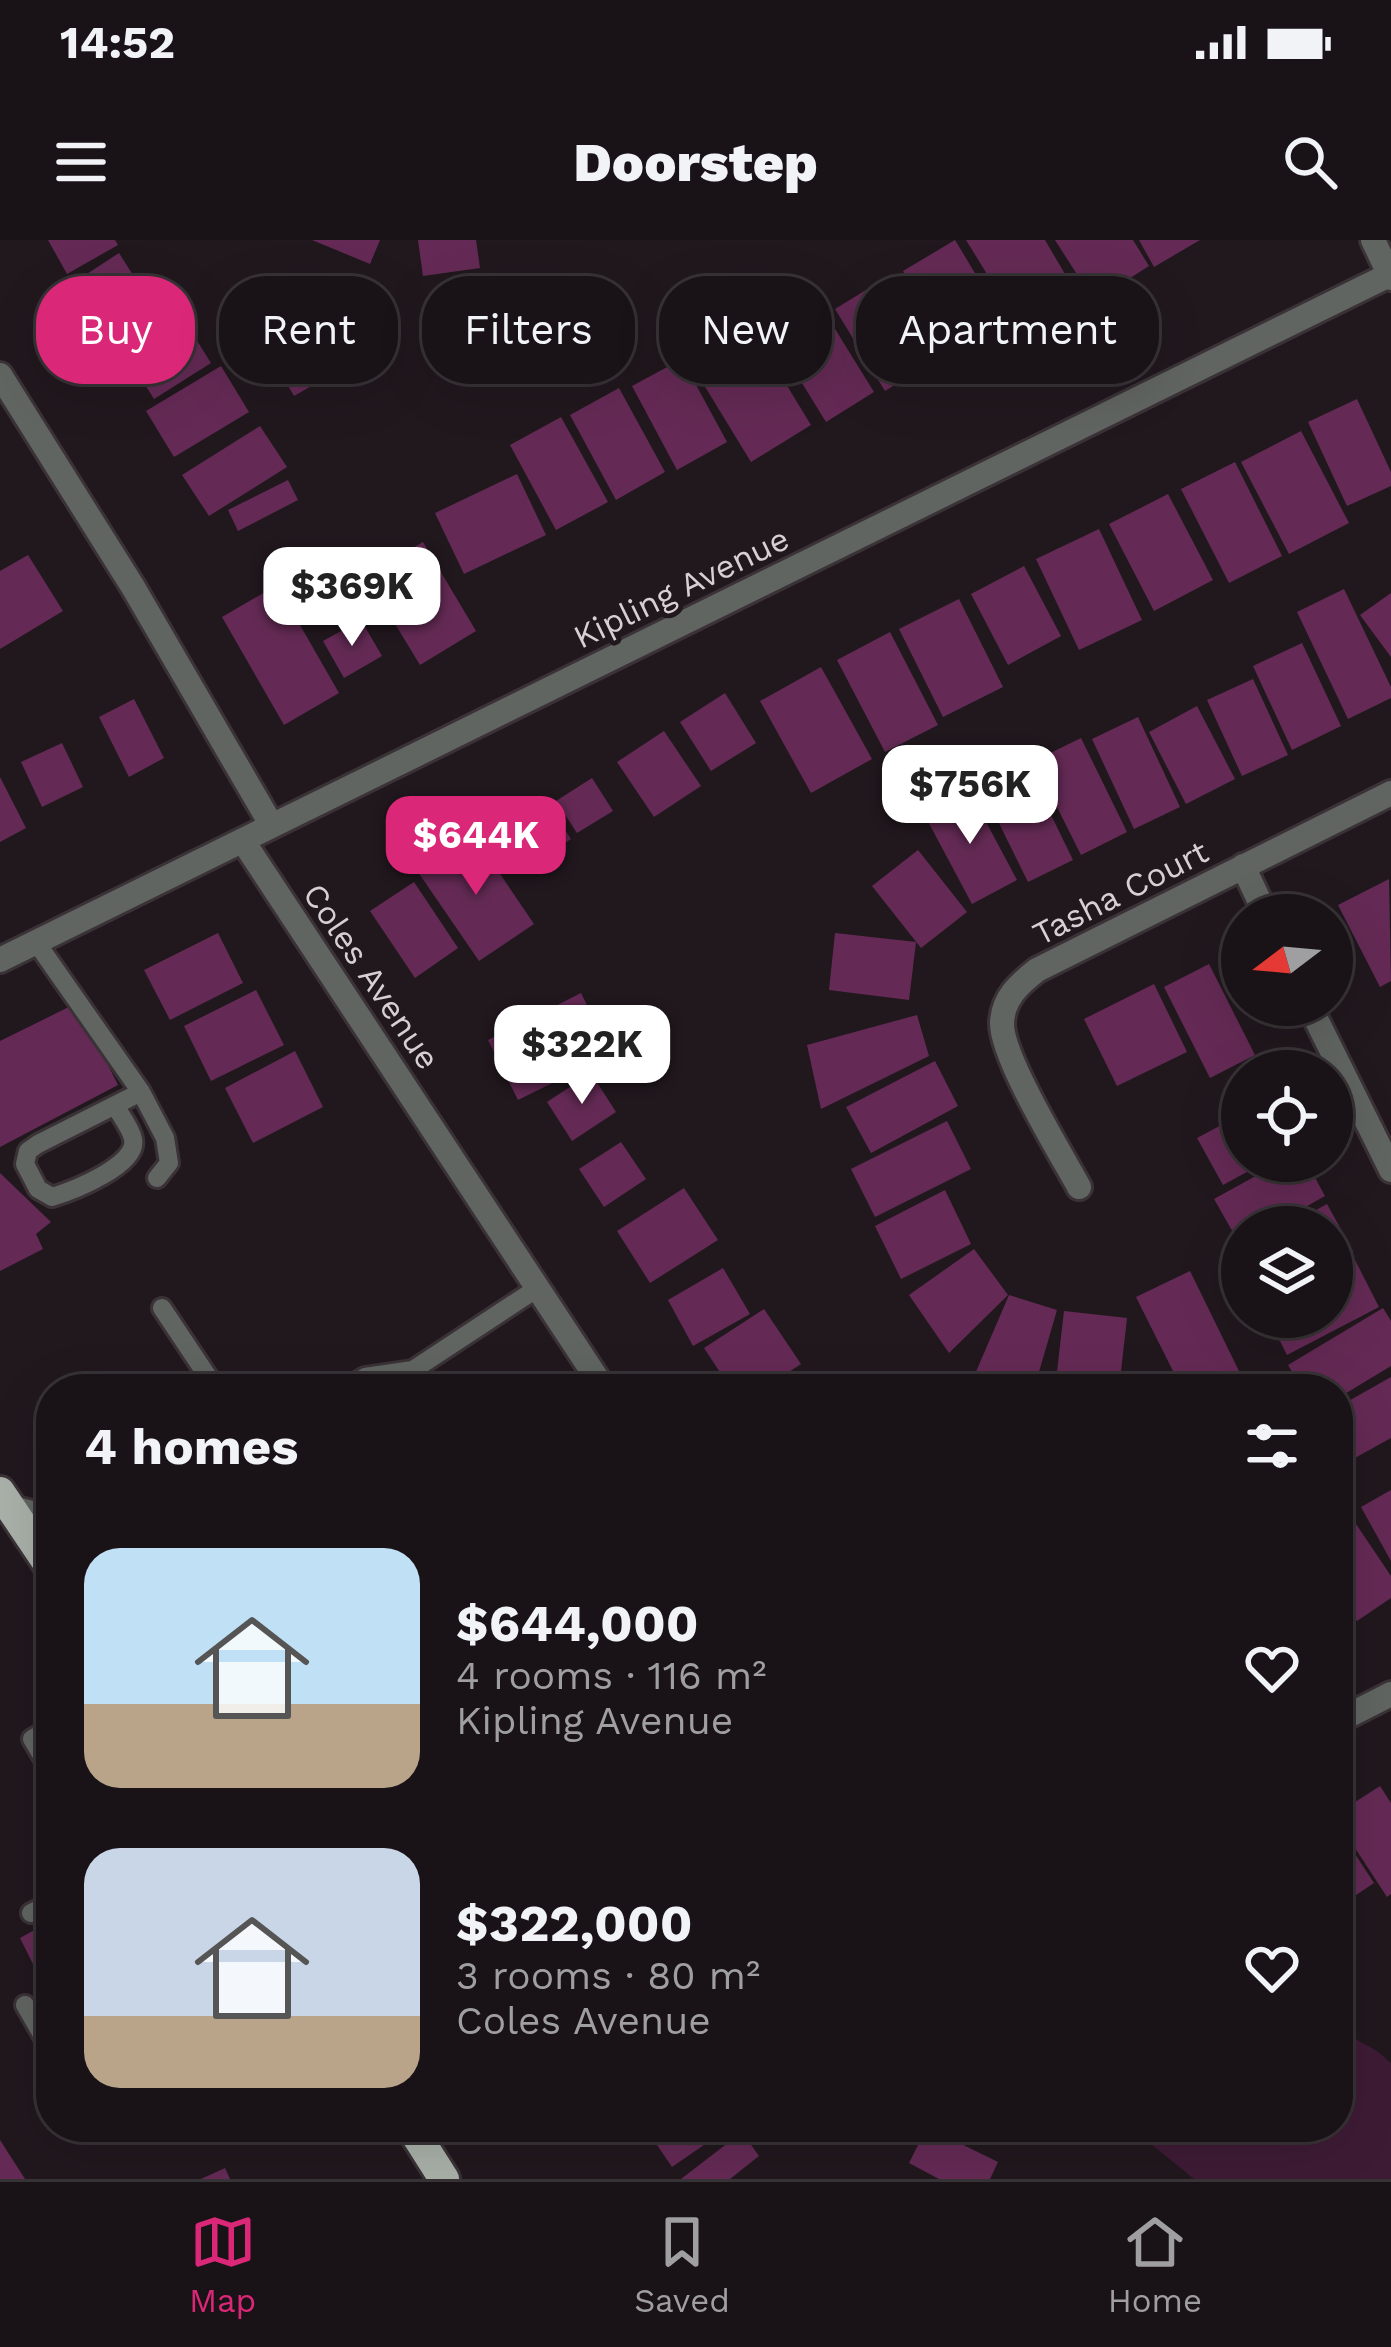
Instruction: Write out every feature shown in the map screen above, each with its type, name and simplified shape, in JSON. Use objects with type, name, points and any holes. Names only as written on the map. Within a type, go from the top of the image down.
[{"type":"main road","points":[[4,1498],[36,1546]]},
{"type":"main road","points":[[421,2142],[444,2179]]},
{"type":"street","points":[[1373,240],[1390,275]]},
{"type":"street","name":"Kipling Avenue","points":[[0,960],[1390,275]]},
{"type":"street","points":[[0,375],[133,586],[272,826]]},
{"type":"street","name":"Tasha Court","points":[[1079,1187],[1007,1049],[1002,1022],[1013,988],[1037,970],[1391,793]]},
{"type":"street","name":"Coles Avenue","points":[[242,841],[594,1374]]},
{"type":"street","points":[[1243,866],[1256,894]]},
{"type":"street","points":[[1320,1026],[1391,1170]]},
{"type":"street","points":[[1353,1713],[1391,1694]]},
{"type":"lane","points":[[36,942],[141,1091],[169,1151],[169,1163],[157,1178]]},
{"type":"lane","points":[[115,1106],[134,1141],[123,1163],[52,1197],[38,1189],[25,1163],[28,1151],[141,1091]]},
{"type":"lane","points":[[385,1374],[412,1370],[538,1287]]},
{"type":"lane","points":[[162,1308],[206,1374]]},
{"type":"lane","points":[[4,1498],[36,1510]]},
{"type":"lane","points":[[31,1913],[36,1910]]},
{"type":"lane","points":[[25,2005],[36,2024]]},
{"type":"shaded area","points":[[1353,2037],[1391,2063],[1391,2179],[1194,2179],[1148,2142],[1353,2142]]},
{"type":"building","points":[[48,240],[115,240],[118,245],[67,274]]},
{"type":"building","points":[[312,240],[380,240],[370,264]]},
{"type":"building","points":[[418,240],[476,240],[480,268],[423,276]]},
{"type":"building","points":[[955,240],[977,276],[906,276],[903,271]]},
{"type":"building","points":[[966,240],[1045,240],[1066,276],[988,276]]},
{"type":"building","points":[[1055,240],[1133,240],[1149,266],[1133,276],[1078,276]]},
{"type":"building","points":[[1139,240],[1200,240],[1154,267]]},
{"type":"building","points":[[119,253],[134,276],[84,276]]},
{"type":"building","points":[[856,296],[856,343],[835,309]]},
{"type":"building","points":[[832,324],[856,363],[856,384],[869,384],[874,392],[826,422],[803,384],[832,384]]},
{"type":"building","points":[[195,337],[211,363],[195,373]]},
{"type":"building","points":[[219,367],[219,384],[232,384],[249,412],[174,457],[146,411]]},
{"type":"building","points":[[659,371],[659,384],[696,384],[727,442],[677,470],[632,386]]},
{"type":"building","points":[[145,384],[178,384],[154,399]]},
{"type":"building","points":[[287,384],[315,384],[294,396]]},
{"type":"building","points":[[703,384],[786,384],[811,425],[751,462]]},
{"type":"building","points":[[619,388],[665,472],[616,500],[570,415]]},
{"type":"building","points":[[1357,399],[1391,472],[1391,486],[1347,506],[1308,422]]},
{"type":"building","points":[[561,417],[608,502],[556,530],[510,445]]},
{"type":"building","points":[[260,426],[287,467],[209,516],[182,475]]},
{"type":"building","points":[[1301,431],[1349,523],[1289,554],[1241,462]]},
{"type":"building","points":[[1235,462],[1282,556],[1229,583],[1181,489]]},
{"type":"building","points":[[517,474],[546,535],[464,574],[435,513]]},
{"type":"building","points":[[288,480],[298,500],[238,531],[228,510]]},
{"type":"building","points":[[1168,494],[1213,580],[1154,611],[1109,524]]},
{"type":"building","points":[[1099,529],[1142,620],[1079,650],[1036,559]]},
{"type":"building","points":[[423,542],[476,631],[420,665],[366,576]]},
{"type":"building","points":[[28,555],[63,611],[0,649],[0,571]]},
{"type":"building","points":[[1024,566],[1061,636],[1008,665],[971,594]]},
{"type":"building","points":[[277,585],[339,693],[284,725],[222,617]]},
{"type":"building","points":[[1344,589],[1391,687],[1391,698],[1348,719],[1297,612]]},
{"type":"building","points":[[1391,593],[1391,657],[1360,615]]},
{"type":"building","points":[[959,599],[1003,687],[943,717],[899,629]]},
{"type":"building","points":[[361,620],[382,656],[344,678],[323,641]]},
{"type":"building","points":[[890,632],[938,725],[885,752],[837,660]]},
{"type":"building","points":[[1302,643],[1341,726],[1292,750],[1253,666]]},
{"type":"building","points":[[821,667],[872,759],[811,793],[760,701]]},
{"type":"building","points":[[1253,679],[1288,755],[1242,776],[1207,700]]},
{"type":"building","points":[[725,693],[756,743],[711,771],[680,722]]},
{"type":"building","points":[[134,699],[164,758],[129,777],[99,717]]},
{"type":"building","points":[[1197,706],[1235,779],[1186,804],[1149,732]]},
{"type":"building","points":[[1138,717],[1180,807],[1134,829],[1092,739]]},
{"type":"building","points":[[664,731],[701,786],[654,817],[617,762]]},
{"type":"building","points":[[1081,738],[1127,832],[1081,855],[1034,761]]},
{"type":"building","points":[[62,743],[83,787],[42,807],[21,762]]},
{"type":"building","points":[[0,777],[26,828],[0,842]]},
{"type":"building","points":[[592,778],[613,811],[577,833],[556,801]]},
{"type":"building","points":[[1034,780],[1073,860],[1028,882],[989,803]]},
{"type":"building","points":[[969,790],[1017,880],[972,904],[924,814]]},
{"type":"building","points":[[548,804],[571,839],[518,874],[495,839]]},
{"type":"building","points":[[473,834],[534,924],[479,961],[418,872]]},
{"type":"building","points":[[918,850],[967,912],[921,948],[872,886]]},
{"type":"building","points":[[1389,879],[1391,981],[1380,987],[1353,934],[1353,897]]},
{"type":"building","points":[[414,882],[458,948],[415,978],[370,911]]},
{"type":"building","points":[[218,933],[243,983],[170,1020],[144,970]]},
{"type":"building","points":[[835,933],[916,942],[909,1000],[829,990]]},
{"type":"building","points":[[1209,964],[1221,988],[1221,1026],[1240,1026],[1252,1050],[1221,1050],[1221,1072],[1210,1078],[1164,987]]},
{"type":"building","points":[[1154,984],[1187,1052],[1117,1086],[1084,1019]]},
{"type":"building","points":[[256,990],[284,1045],[211,1081],[184,1026]]},
{"type":"building","points":[[581,993],[611,1054],[518,1100],[488,1040]]},
{"type":"building","points":[[77,1003],[118,1085],[0,1147],[0,1041]]},
{"type":"building","points":[[917,1015],[929,1056],[821,1109],[807,1045]]},
{"type":"building","points":[[295,1051],[323,1107],[253,1143],[225,1088]]},
{"type":"building","points":[[935,1061],[958,1106],[871,1153],[846,1107]]},
{"type":"building","points":[[591,1073],[616,1112],[572,1141],[547,1102]]},
{"type":"building","points":[[947,1121],[971,1169],[875,1217],[851,1169]]},
{"type":"building","points":[[1221,1125],[1221,1181],[1197,1138]]},
{"type":"building","points":[[621,1142],[646,1179],[604,1207],[579,1169]]},
{"type":"building","points":[[0,1173],[51,1222],[36,1234],[43,1249],[0,1271]]},
{"type":"building","points":[[1245,1182],[1317,1182],[1325,1196],[1307,1206],[1221,1206],[1221,1211],[1214,1199]]},
{"type":"building","points":[[684,1188],[718,1240],[650,1283],[617,1231]]},
{"type":"building","points":[[945,1190],[971,1244],[901,1279],[875,1226]]},
{"type":"building","points":[[974,1249],[1008,1295],[949,1353],[909,1295]]},
{"type":"building","points":[[1353,1261],[1379,1307],[1353,1321]]},
{"type":"building","points":[[723,1268],[750,1314],[693,1346],[668,1300]]},
{"type":"building","points":[[1190,1271],[1239,1371],[1174,1374],[1136,1297]]},
{"type":"building","points":[[1009,1295],[1057,1310],[1038,1374],[975,1374]]},
{"type":"building","points":[[1383,1308],[1391,1321],[1391,1366],[1353,1389],[1353,1374],[1293,1374],[1288,1365],[1333,1338],[1353,1338],[1353,1326]]},
{"type":"building","points":[[764,1309],[801,1364],[786,1374],[721,1374],[704,1348]]},
{"type":"building","points":[[1064,1311],[1127,1318],[1121,1374],[1057,1374]]},
{"type":"building","points":[[1278,1338],[1320,1338],[1287,1355]]},
{"type":"building","points":[[1391,1377],[1391,1438],[1353,1459],[1353,1399]]},
{"type":"building","points":[[1391,1490],[1391,1561],[1361,1507]]},
{"type":"building","points":[[1353,1526],[1391,1576],[1391,1598],[1357,1621],[1353,1615]]},
{"type":"building","points":[[1380,1786],[1391,1803],[1391,1894],[1387,1897],[1353,1845],[1353,1803]]},
{"type":"building","points":[[1353,1851],[1374,1883],[1353,1897]]},
{"type":"building","points":[[36,1929],[36,1970],[20,1938]]},
{"type":"building","points":[[0,2140],[25,2179],[0,2179]]},
{"type":"building","points":[[655,2142],[708,2142],[672,2167]]},
{"type":"building","points":[[729,2142],[749,2142],[759,2156],[730,2179],[681,2179]]},
{"type":"building","points":[[920,2142],[957,2142],[998,2162],[990,2179],[939,2179],[909,2163]]},
{"type":"building","points":[[225,2168],[230,2179],[201,2179]]}]
